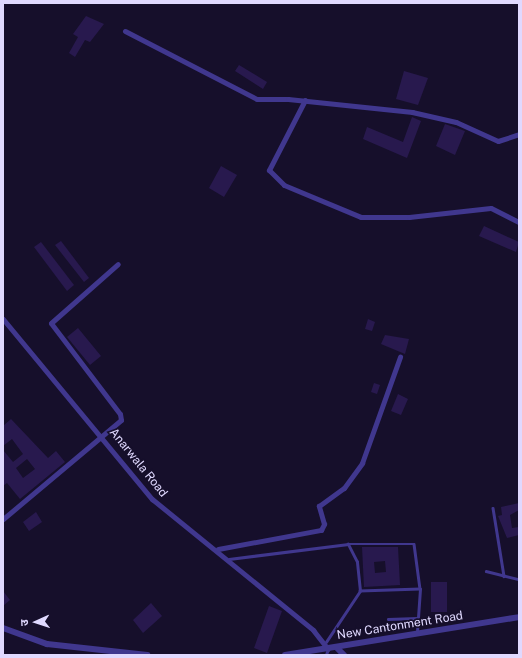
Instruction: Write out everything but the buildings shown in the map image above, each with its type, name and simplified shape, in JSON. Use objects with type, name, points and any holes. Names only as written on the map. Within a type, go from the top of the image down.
[{"type":"street","points":[[125,31],[257,99],[305,100],[377,108],[456,122],[498,141],[519,134]]},
{"type":"street","points":[[305,100],[269,170],[284,185],[361,217],[409,217],[491,208],[519,222]]},
{"type":"street","points":[[3,519],[116,426],[120,414],[51,323],[118,264]]},
{"type":"street","name":"Anarwala Road","points":[[3,319],[102,436],[152,499],[218,549],[326,642]]},
{"type":"street","points":[[218,549],[321,530],[324,524],[319,506],[344,488],[362,463],[400,358]]},
{"type":"street","name":"New Cantonment Road","points":[[284,655],[327,652],[337,648],[417,636],[519,617]]},
{"type":"street","points":[[3,628],[47,644],[96,652],[147,655]]},
{"type":"street","points":[[326,642],[327,652]]},
{"type":"street","points":[[337,648],[344,655]]},
{"type":"lane","points":[[493,508],[504,576]]},
{"type":"lane","points":[[229,559],[348,544],[412,542],[417,548],[420,589],[417,636]]},
{"type":"lane","points":[[326,642],[360,591],[357,562],[348,544]]},
{"type":"lane","points":[[486,571],[519,579]]},
{"type":"lane","points":[[360,591],[420,589]]},
{"type":"lane","points":[[388,619],[417,618]]}]
